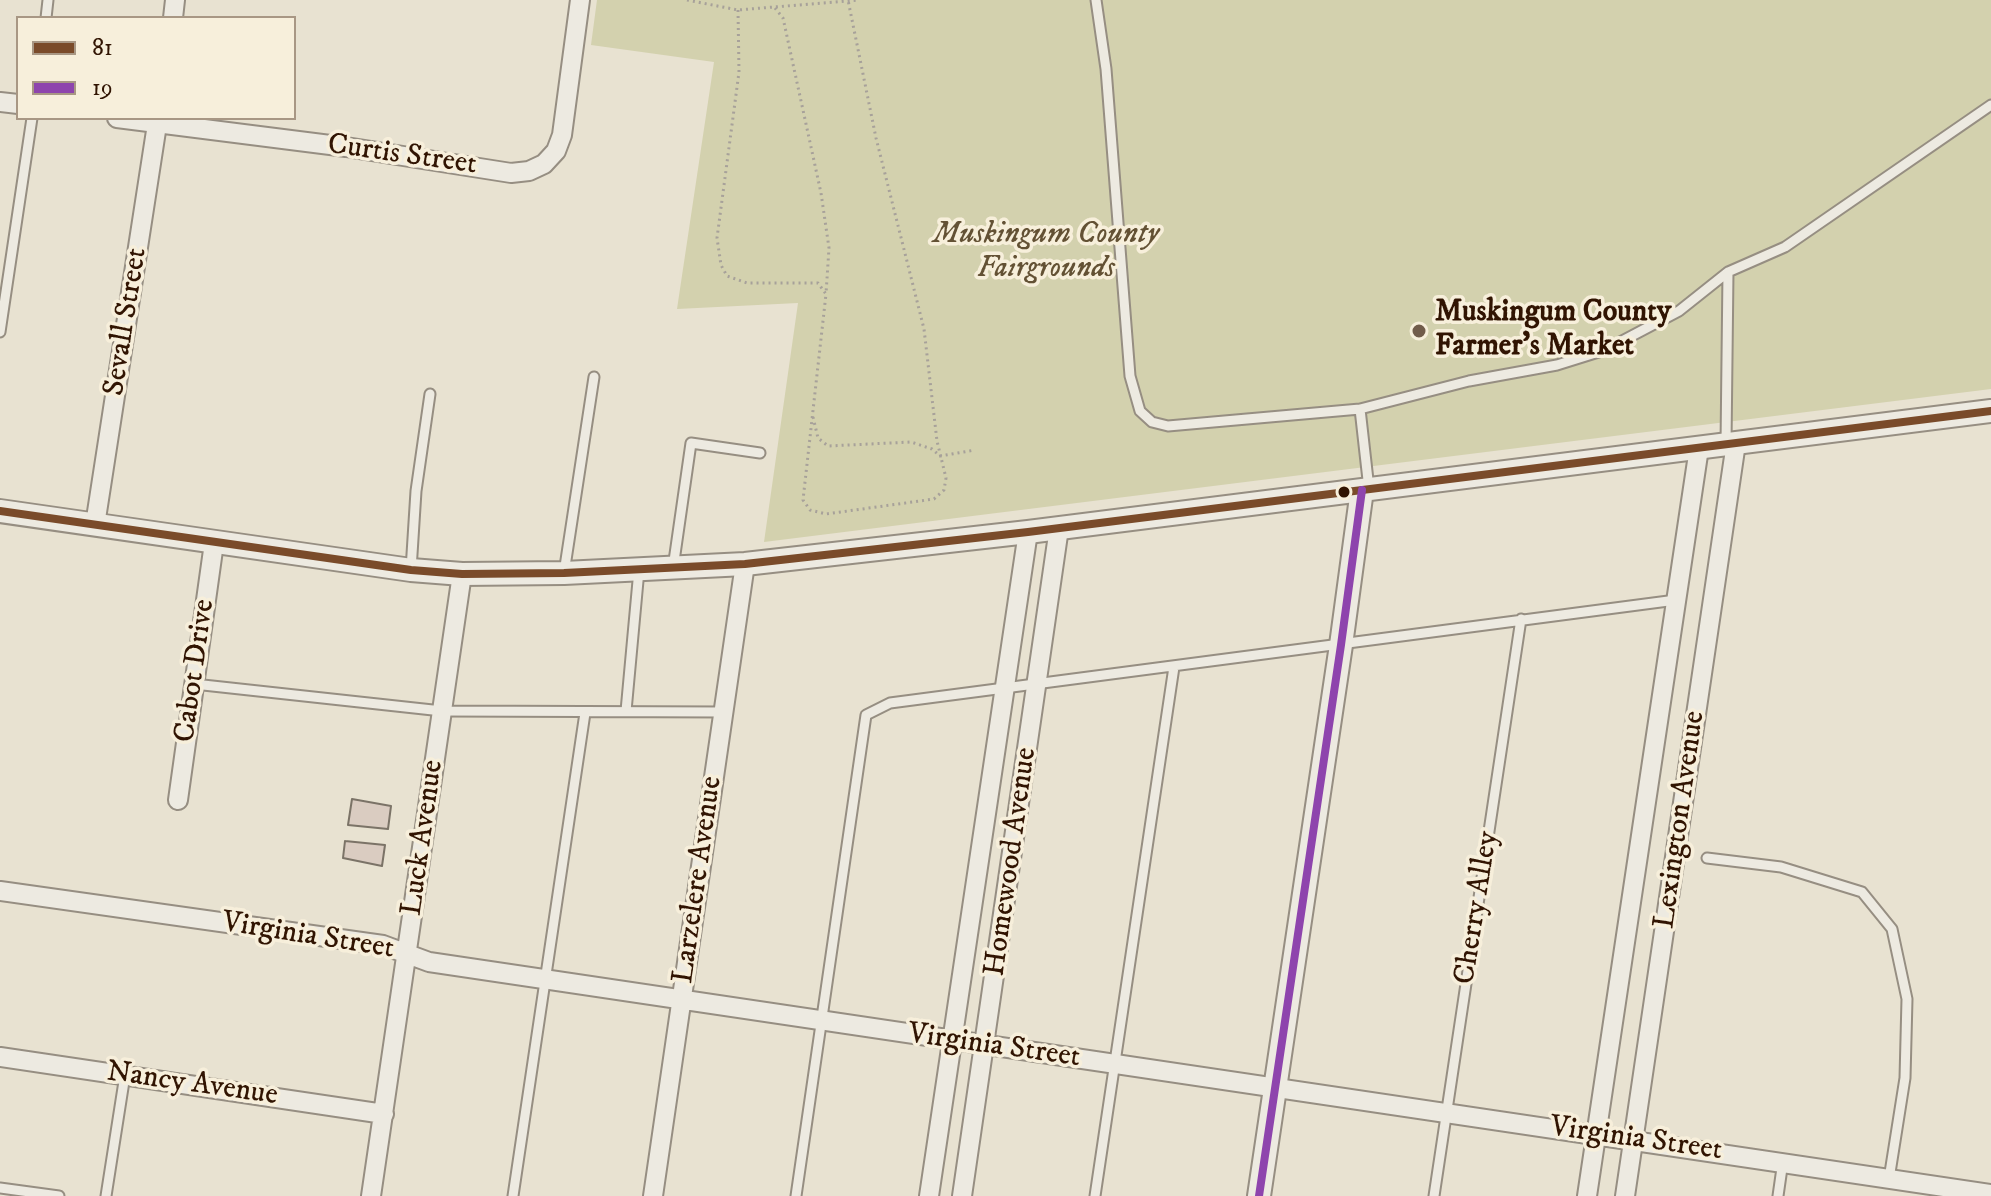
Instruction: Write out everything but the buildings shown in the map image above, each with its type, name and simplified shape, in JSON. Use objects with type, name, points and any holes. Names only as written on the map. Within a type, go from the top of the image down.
[{"type":"street","name":"Curtis Street","points":[[157,121],[511,173],[529,171],[544,164],[556,151],[562,135],[580,0]]},
{"type":"street","name":"Sevall Street","points":[[95,525],[157,121]]},
{"type":"street","points":[[0,511],[411,570],[462,574],[639,570],[745,564],[1028,532],[1991,411]]},
{"type":"street","name":"Lexington Avenue","points":[[1625,1196],[1731,444]]},
{"type":"street","name":"Lexington Avenue","points":[[1587,1196],[1699,448]]},
{"type":"street","points":[[1259,1196],[1366,490]]},
{"type":"street","name":"Homewood Avenue","points":[[962,1196],[1059,528]]},
{"type":"street","name":"Homewood Avenue","points":[[929,1196],[1028,532]]},
{"type":"street","name":"Cabot Drive","points":[[178,800],[214,543]]},
{"type":"street","name":"Larzelere Avenue","points":[[653,1196],[745,564]]},
{"type":"street","name":"Luck Avenue","points":[[371,1196],[462,574]]},
{"type":"street","name":"Virginia Street","points":[[0,891],[383,945],[429,962],[1783,1161],[1889,1179],[1936,1191],[1991,1194]]},
{"type":"street","name":"Nancy Avenue","points":[[0,1057],[384,1114]]},
{"type":"lane","points":[[1096,0],[1106,69],[1130,376],[1140,411],[1152,422],[1168,426],[1360,409],[1469,381],[1557,365],[1605,350],[1679,311],[1728,272],[1785,247],[1991,105]]},
{"type":"lane","points":[[0,332],[32,120]]},
{"type":"lane","points":[[1728,272],[1731,444]]},
{"type":"lane","points":[[564,573],[594,377]]},
{"type":"lane","points":[[411,570],[416,491],[430,394]]},
{"type":"lane","points":[[1360,409],[1366,490]]},
{"type":"lane","points":[[673,568],[691,443],[760,453]]},
{"type":"lane","points":[[626,711],[639,570]]},
{"type":"lane","points":[[796,1196],[866,715],[890,703],[1676,600]]},
{"type":"lane","name":"Cherry Alley","points":[[1434,1196],[1521,619]]},
{"type":"lane","points":[[1095,1196],[1174,667]]},
{"type":"lane","points":[[194,684],[442,711],[724,712]]},
{"type":"lane","points":[[513,1196],[585,713]]},
{"type":"lane","points":[[1707,858],[1781,867],[1862,892],[1892,929],[1907,999],[1905,1078],[1889,1179]]},
{"type":"lane","points":[[106,1196],[125,1075]]},
{"type":"lane","points":[[1778,1196],[1783,1161]]},
{"type":"lane","points":[[0,1188],[59,1196]]},
{"type":"path","points":[[687,0],[738,10],[859,0]]},
{"type":"path","points":[[755,9],[758,0]]},
{"type":"path","points":[[775,8],[783,18],[821,193],[829,248],[803,500],[810,510],[826,514],[934,499],[944,490],[946,478],[940,456],[924,329],[873,123],[848,0]]},
{"type":"path","points":[[738,10],[739,72],[717,238],[721,265],[727,276],[747,283],[818,283],[826,294]]},
{"type":"path","points":[[812,414],[818,438],[828,446],[911,442],[932,449],[940,456]]},
{"type":"path","points":[[940,456],[975,450]]},
{"type":"green space","name":"Muskingum County Fairgrounds","points":[[597,0],[1991,0],[1991,389],[764,542],[798,303],[677,309],[714,62],[591,45]]},
{"type":"transit line","name":"81","points":[[0,511],[411,570],[462,574],[564,573],[745,564],[1028,532],[1991,411]]},
{"type":"transit line","name":"19","points":[[1259,1196],[1362,490]]},
{"type":"place","name":"Muskingum County Farmer's Market","points":[[1419,331]]}]
